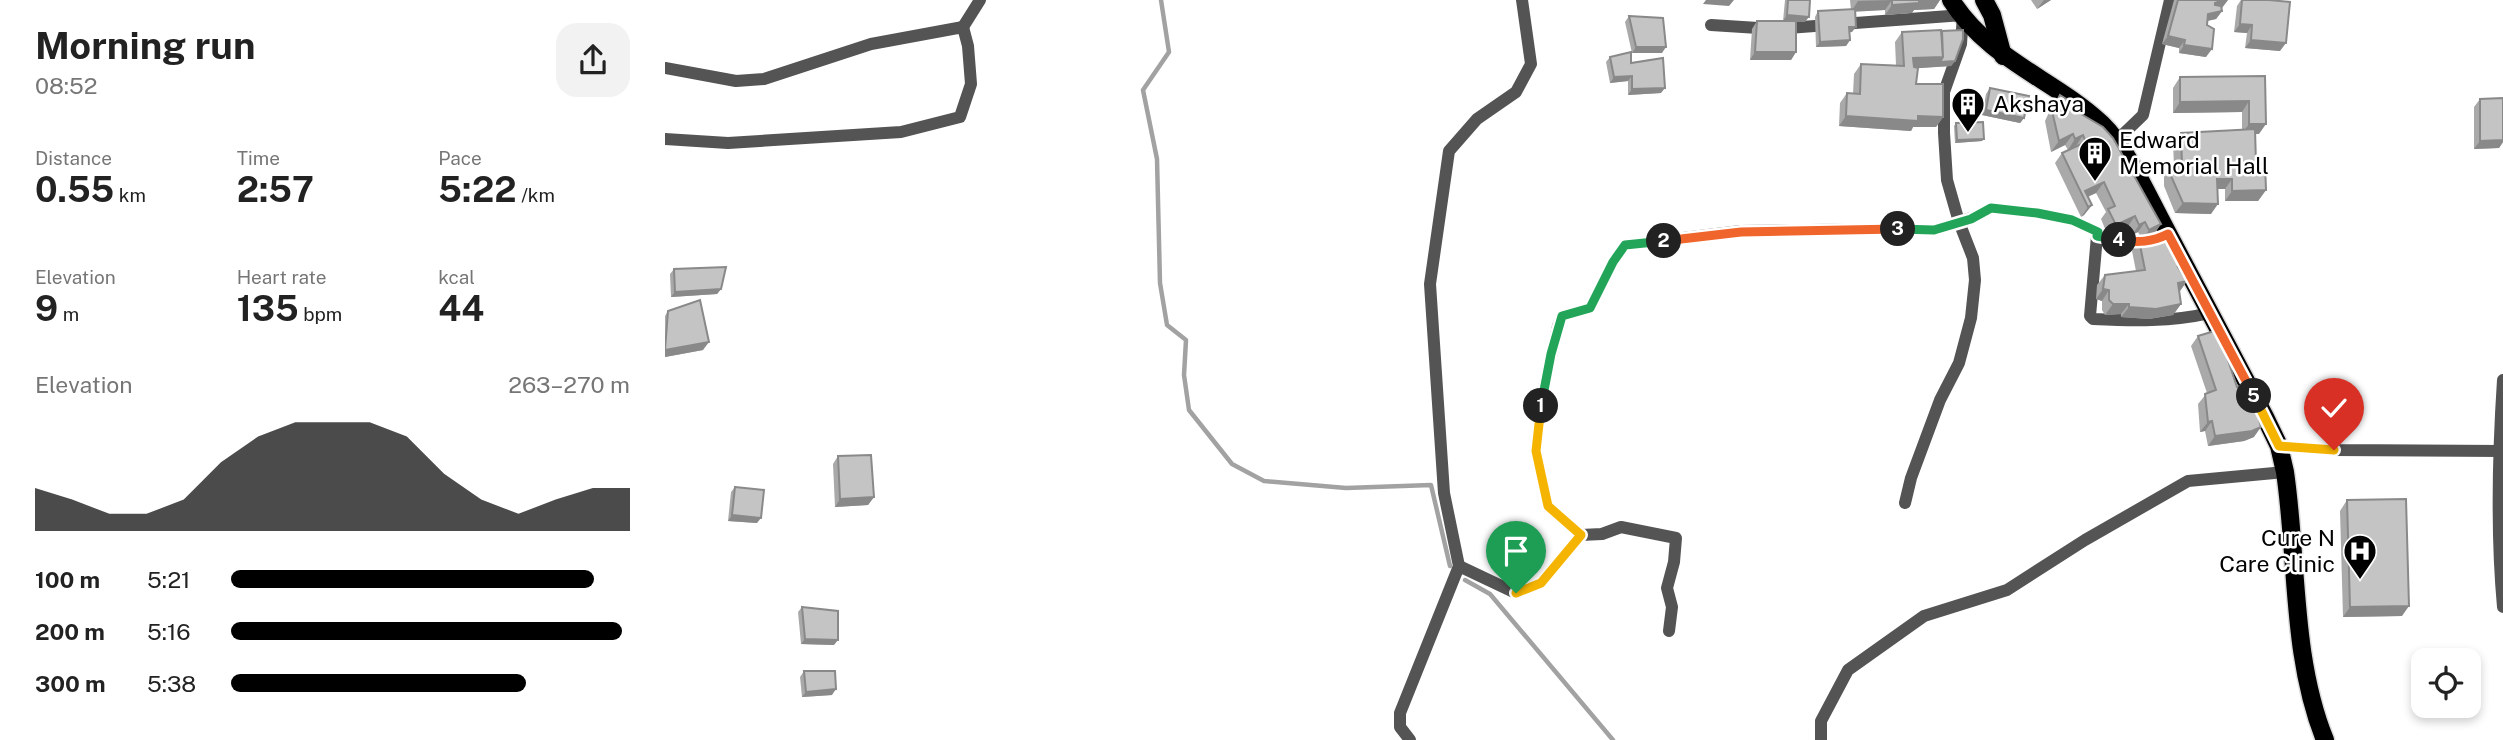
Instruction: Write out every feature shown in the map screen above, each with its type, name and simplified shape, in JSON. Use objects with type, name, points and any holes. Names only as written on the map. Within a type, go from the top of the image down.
[{"type":"main road","points":[[1951,0],[1981,36],[2003,56],[2082,109],[2116,141],[2279,446],[2285,472],[2302,640],[2312,700],[2325,740]]},
{"type":"main road","points":[[1984,0],[1992,15],[2003,56]]},
{"type":"street","points":[[665,139],[728,143],[901,132],[960,117],[971,84],[968,46],[963,27],[980,0]]},
{"type":"street","points":[[1410,740],[1400,727],[1400,713],[1459,566],[1444,493],[1430,284],[1449,151],[1477,118],[1516,92],[1531,64],[1522,0]]},
{"type":"street","points":[[2116,141],[2143,115],[2170,0]]},
{"type":"street","points":[[1711,25],[1774,29],[1963,15],[1961,44],[1944,92],[1947,180],[1973,258],[1975,280],[1971,318],[1959,363],[1940,400],[1911,478],[1905,503]]},
{"type":"street","points":[[665,68],[736,81],[764,79],[870,44],[963,27]]},
{"type":"street","points":[[1669,632],[1672,607],[1667,588],[1674,562],[1676,538],[1621,527],[1602,534],[1581,535],[1548,506],[1536,451],[1542,396],[1562,316],[1590,308],[1613,262],[1625,245],[1729,232],[1934,230],[1971,219],[1991,208],[2037,213],[2072,220],[2098,232],[2090,316],[2093,319],[2150,322],[2186,319],[2210,313]]},
{"type":"street","points":[[2097,236],[2136,243],[2156,240],[2168,234]]},
{"type":"street","points":[[2503,380],[2499,560],[2503,607]]},
{"type":"street","points":[[2279,446],[2334,450],[2500,451]]},
{"type":"street","points":[[1821,740],[1821,721],[1847,670],[1924,616],[2007,590],[2085,540],[2188,481],[2285,472]]},
{"type":"street","points":[[1459,566],[1516,593],[1541,583],[1581,535]]},
{"type":"building","points":[[1788,0],[1810,0],[1809,17],[1787,15]]},
{"type":"building","points":[[1892,0],[1919,0],[1919,3],[1892,5]]},
{"type":"building","points":[[2178,0],[2218,0],[2215,5],[2221,6],[2222,11],[2208,14],[2207,25],[2214,29],[2212,49],[2184,45],[2185,40],[2168,36]]},
{"type":"building","points":[[2242,0],[2290,2],[2286,43],[2251,40],[2252,25],[2240,24]]},
{"type":"building","points":[[1855,9],[1856,27],[1849,27],[1850,40],[1820,42],[1818,11]]},
{"type":"building","points":[[1629,16],[1663,18],[1666,47],[1636,47]]},
{"type":"building","points":[[1757,21],[1796,21],[1796,52],[1755,52]]},
{"type":"building","points":[[1941,30],[1943,57],[1913,58],[1914,67],[1918,68],[1916,84],[1943,84],[1943,117],[1918,116],[1918,121],[1846,116],[1847,93],[1860,94],[1861,64],[1904,66],[1902,32]]},
{"type":"building","points":[[1963,30],[1963,39],[1955,61],[1940,62],[1943,57],[1942,31]]},
{"type":"building","points":[[1631,52],[1631,63],[1663,58],[1665,88],[1632,89],[1632,76],[1614,77],[1610,57]]},
{"type":"building","points":[[2265,76],[2266,124],[2249,124],[2249,101],[2180,102],[2180,77]]},
{"type":"building","points":[[1990,88],[2029,96],[2024,118],[1986,110]]},
{"type":"building","name":"Edward Memorial Hall","points":[[2060,95],[2079,107],[2076,111],[2103,127],[2113,138],[2161,224],[2149,230],[2145,222],[2139,225],[2135,216],[2116,225],[2108,209],[2115,206],[2104,182],[2085,191],[2092,205],[2088,207],[2062,153],[2086,142],[2083,135],[2075,139],[2073,134],[2059,141],[2052,111]]},
{"type":"building","points":[[2503,98],[2503,140],[2480,141],[2480,99]]},
{"type":"building","name":"Akshaya","points":[[1983,122],[1984,139],[1957,140],[1956,123]]},
{"type":"building","points":[[2255,129],[2256,164],[2265,163],[2266,190],[2232,191],[2232,179],[2217,179],[2218,204],[2183,203],[2171,176],[2171,166],[2182,165],[2181,133]]},
{"type":"building","points":[[2171,237],[2182,267],[2178,267],[2187,281],[2178,283],[2181,304],[2156,309],[2113,304],[2109,300],[2109,290],[2103,289],[2105,275],[2145,270],[2139,240]]},
{"type":"building","points":[[726,267],[721,289],[675,292],[674,269]]},
{"type":"building","points":[[700,300],[709,342],[665,350],[668,311]]},
{"type":"building","points":[[2218,330],[2237,387],[2244,385],[2250,409],[2256,407],[2261,427],[2252,431],[2215,436],[2212,421],[2208,422],[2205,394],[2216,390],[2198,336]]},
{"type":"building","points":[[871,455],[874,497],[840,499],[838,456]]},
{"type":"building","points":[[735,487],[764,490],[761,518],[732,515]]},
{"type":"building","points":[[2406,499],[2409,606],[2350,607],[2347,500]]},
{"type":"building","points":[[802,607],[838,611],[838,640],[805,639]]},
{"type":"building","points":[[804,671],[835,671],[836,689],[806,692]]},
{"type":"waterway","points":[[1161,0],[1169,52],[1143,90],[1157,159],[1160,283],[1167,325],[1186,340],[1184,375],[1189,410],[1232,464],[1264,481],[1346,488],[1431,485],[1450,566]]},
{"type":"waterway","points":[[1465,580],[1490,594],[1613,740]]},
{"type":"place","name":"Akshaya","points":[[1968,134]]},
{"type":"place","name":"Edward Memorial Hall","points":[[2095,183]]},
{"type":"place","name":"Cure N Care Clinic","points":[[2360,581]]},
{"type":"route","points":[[1516,593],[1541,583],[1581,535],[1548,506],[1536,451],[1542,396],[1562,316],[1590,308],[1613,262],[1625,245],[1717,233],[1934,230],[1971,219],[1991,208],[2072,220],[2098,232],[2097,236],[2136,243],[2156,240],[2168,234],[2279,446],[2334,450]]}]
